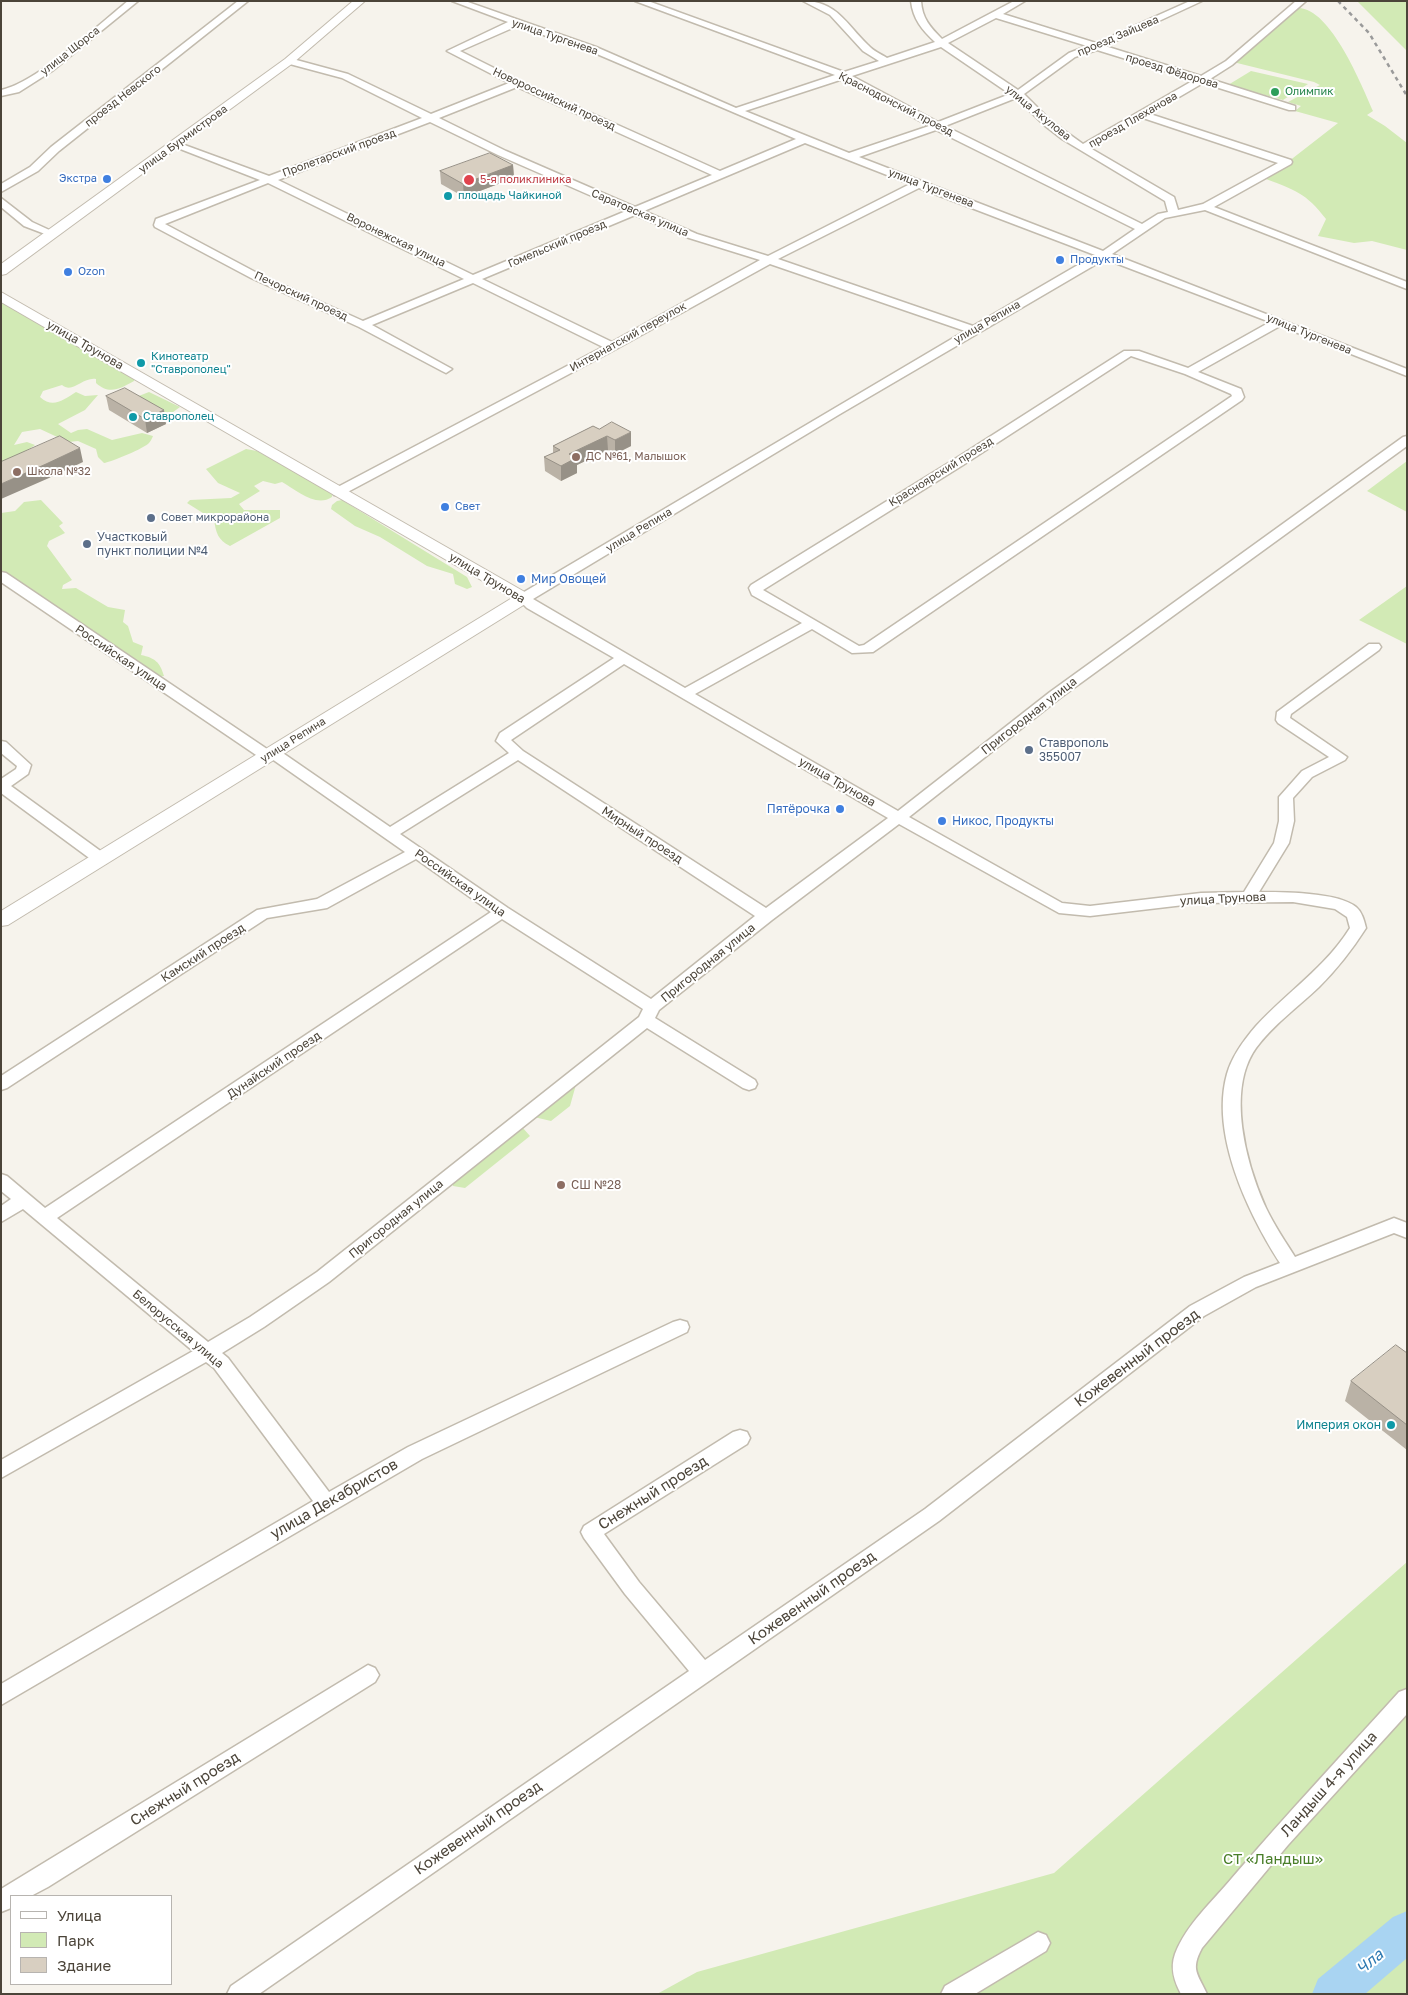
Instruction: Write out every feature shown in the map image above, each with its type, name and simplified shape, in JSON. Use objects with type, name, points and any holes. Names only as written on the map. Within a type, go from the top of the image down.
[{"type":"street","name":"улица Щорса","points":[[1,93],[16,90],[49,69],[134,1]]},
{"type":"street","name":"проезд Невского","points":[[1,189],[34,169],[55,149],[244,1]]},
{"type":"street","name":"улица Бурмистрова","points":[[1,271],[289,61],[360,1]]},
{"type":"street","name":"улица Тургенева","points":[[456,1],[593,49],[736,111],[849,157],[1407,373]]},
{"type":"street","name":"Краснодонский проезд","points":[[639,1],[845,76],[937,126],[1144,229]]},
{"type":"street","points":[[807,1],[824,7],[866,49],[887,62]]},
{"type":"street","name":"улица Акулова","points":[[916,1],[914,8],[918,16],[940,44],[1018,94],[1051,126],[1083,148],[1170,199],[1173,212]]},
{"type":"street","points":[[736,111],[940,44],[1021,1]]},
{"type":"street","name":"проезд Зайцева","points":[[849,157],[937,126],[1018,94],[1072,55],[1095,47],[1198,1]]},
{"type":"street","name":"проезд Плеханова","points":[[1083,148],[1229,63],[1302,1]]},
{"type":"street","name":"проезд Фёдорова","points":[[994,14],[1292,108]]},
{"type":"street","name":"Новороссийский проезд","points":[[515,23],[452,51],[517,83],[720,174]]},
{"type":"street","name":"Саратовская улица","points":[[289,61],[345,76],[502,153],[693,236],[821,276],[973,330]]},
{"type":"street","name":"Пролетарский проезд","points":[[160,221],[266,179],[431,118],[517,83]]},
{"type":"street","points":[[1141,114],[1287,162]]},
{"type":"street","name":"Гомельский проезд","points":[[363,325],[805,139]]},
{"type":"street","name":"Воронежская улица","points":[[175,145],[208,155],[266,179],[476,279],[612,347]]},
{"type":"street","name":"улица Репина","points":[[1,920],[524,598],[973,330],[1104,255],[1162,216],[1173,212],[1206,207],[1287,162]]},
{"type":"street","name":"Интернатский переулок","points":[[338,492],[612,347],[768,261],[918,184]]},
{"type":"street","points":[[1,201],[28,224],[53,234]]},
{"type":"street","points":[[1206,207],[1407,286]]},
{"type":"street","name":"Печорский проезд","points":[[160,221],[159,225],[255,276],[363,325],[446,369]]},
{"type":"street","name":"улица Трунова","points":[[1,296],[1058,908],[1090,910],[1201,898],[1293,897],[1339,904],[1350,910],[1355,916],[1358,928],[1350,943],[1325,971],[1262,1030],[1245,1050],[1234,1076],[1230,1103],[1232,1123],[1244,1176],[1264,1222],[1291,1265]]},
{"type":"street","points":[[1189,372],[1279,322]]},
{"type":"street","name":"Красноярский проезд","points":[[1128,353],[1135,353],[1189,372],[1237,392],[1238,396],[868,649],[857,650],[812,623],[757,592],[756,588],[959,462],[1128,353]]},
{"type":"street","name":"Пригородная улица","points":[[1,1470],[207,1352],[257,1322],[323,1277],[649,1014],[766,916],[899,817],[1055,694],[1407,440]]},
{"type":"street","name":"Российская улица","points":[[1,576],[175,696],[269,754],[417,852],[749,1084]]},
{"type":"street","points":[[686,693],[812,623]]},
{"type":"street","points":[[1250,897],[1253,884],[1275,857],[1287,830],[1286,797],[1307,774],[1340,757],[1283,720],[1284,712],[1374,646]]},
{"type":"street","name":"Мирный проезд","points":[[624,658],[505,736],[502,741],[518,754],[766,916]]},
{"type":"street","points":[[1,745],[24,764],[23,771],[1,786],[101,859]]},
{"type":"street","points":[[390,834],[518,754]]},
{"type":"street","name":"Камский проезд","points":[[1,1084],[263,914],[320,904],[417,852]]},
{"type":"street","name":"Дунайский проезд","points":[[45,1217],[502,912]]},
{"type":"street","name":"Белорусская улица","points":[[1,1181],[222,1363],[326,1503]]},
{"type":"street","points":[[1,1215],[24,1199]]},
{"type":"street","name":"Кожевенный проезд","points":[[238,1994],[932,1515],[1197,1311],[1250,1282],[1291,1265],[1400,1228]]},
{"type":"street","name":"улица Декабристов","points":[[1,1695],[326,1503],[415,1453],[680,1327]]},
{"type":"street","name":"Снежный проезд","points":[[702,1673],[632,1588],[591,1532],[740,1438]]},
{"type":"street","name":"Снежный проезд","points":[[12,1895],[368,1675]]},
{"type":"street","name":"Ландыш 4-я улица","points":[[1195,1994],[1184,1977],[1185,1955],[1194,1940],[1280,1838],[1407,1699]]},
{"type":"street","points":[[952,1994],[1038,1943]]},
{"type":"green space","points":[[1357,1],[1407,1],[1407,51]]},
{"type":"green space","points":[[1297,8],[1309,11],[1333,33],[1353,67],[1373,111],[1367,115],[1407,143],[1407,250],[1372,241],[1354,243],[1318,236],[1326,219],[1319,210],[1299,193],[1266,179],[1338,123],[1295,111],[1301,106],[1288,102],[1320,85],[1233,62]]},
{"type":"green space","name":"Олимпик","points":[[1251,71],[1308,84],[1283,100],[1228,85]]},
{"type":"green space","points":[[1,302],[135,378],[134,381],[124,386],[110,390],[101,387],[96,383],[96,379],[91,379],[70,388],[62,385],[43,391],[40,397],[45,401],[54,403],[76,392],[85,396],[98,395],[85,410],[58,424],[71,433],[87,429],[112,440],[142,433],[153,436],[149,443],[128,454],[104,463],[98,457],[96,449],[78,441],[68,442],[40,429],[22,432],[14,445],[27,442],[35,445],[1,469]]},
{"type":"green space","points":[[149,392],[180,407],[165,418],[131,399]]},
{"type":"green space","points":[[246,449],[257,451],[332,493],[332,497],[326,500],[313,499],[306,497],[282,482],[275,484],[263,481],[254,486],[260,491],[239,504],[244,510],[280,510],[280,518],[230,546],[218,536],[214,520],[187,503],[190,500],[231,498],[240,493],[218,483],[206,469]]},
{"type":"green space","points":[[1407,461],[1407,512],[1367,491]]},
{"type":"green space","points":[[41,500],[63,523],[59,526],[65,533],[49,541],[47,546],[72,580],[63,585],[62,589],[76,588],[108,607],[125,610],[123,622],[128,626],[133,642],[143,646],[141,655],[156,661],[161,667],[164,676],[156,677],[1,570],[1,513],[15,511],[24,502]]},
{"type":"green space","points":[[342,500],[467,577],[472,587],[467,589],[455,584],[453,574],[427,566],[380,537],[355,526],[331,509],[332,505]]},
{"type":"green space","points":[[1407,586],[1407,644],[1359,620]]},
{"type":"green space","points":[[577,1081],[570,1106],[551,1121],[534,1117]]},
{"type":"green space","points":[[522,1127],[530,1136],[465,1188],[453,1186],[453,1183]]},
{"type":"green space","name":"СТ «Ландыш»","points":[[1407,1562],[1407,1994],[657,1994],[697,1972],[1054,1873]]},
{"type":"building","points":[[490,153],[513,165],[463,184],[440,171]]},
{"type":"building","points":[[125,388],[164,410],[145,419],[106,396]]},
{"type":"building","points":[[612,422],[631,432],[615,440],[607,436],[569,454],[576,458],[561,466],[544,457],[560,450],[553,446],[593,426],[599,429]]},
{"type":"building","points":[[60,436],[80,448],[1,484],[1,462]]},
{"type":"building","points":[[1396,1345],[1407,1353],[1407,1425],[1351,1381]]},
{"type":"waterway","name":"Чла","points":[[1333,1994],[1407,1931]]},
{"type":"railway","points":[[1338,1],[1369,33],[1407,96]]},
{"type":"place","name":"Олимпик","points":[[1275,92]]},
{"type":"place","name":"Экстра","points":[[107,179]]},
{"type":"place","name":"5-я поликлиника","points":[[469,180]]},
{"type":"place","name":"площадь Чайкиной","points":[[448,196]]},
{"type":"place","name":"Продукты","points":[[1060,260]]},
{"type":"place","name":"Ozon","points":[[68,272]]},
{"type":"place","name":"Кинотеатр \"Ставрополец\"","points":[[141,363]]},
{"type":"place","name":"Ставрополец","points":[[133,417]]},
{"type":"place","name":"ДС №61, Малышок","points":[[576,457]]},
{"type":"place","name":"Школа №32","points":[[17,472]]},
{"type":"place","name":"Свет","points":[[445,507]]},
{"type":"place","name":"Совет микрорайона","points":[[151,518]]},
{"type":"place","name":"Участковый пункт полиции №4","points":[[87,544]]},
{"type":"place","name":"Мир Овощей","points":[[521,579]]},
{"type":"place","name":"Ставрополь 355007","points":[[1029,750]]},
{"type":"place","name":"Пятёрочка","points":[[840,809]]},
{"type":"place","name":"Никос, Продукты","points":[[942,821]]},
{"type":"place","name":"СШ №28","points":[[561,1185]]},
{"type":"place","name":"Империя окон","points":[[1391,1425]]}]
